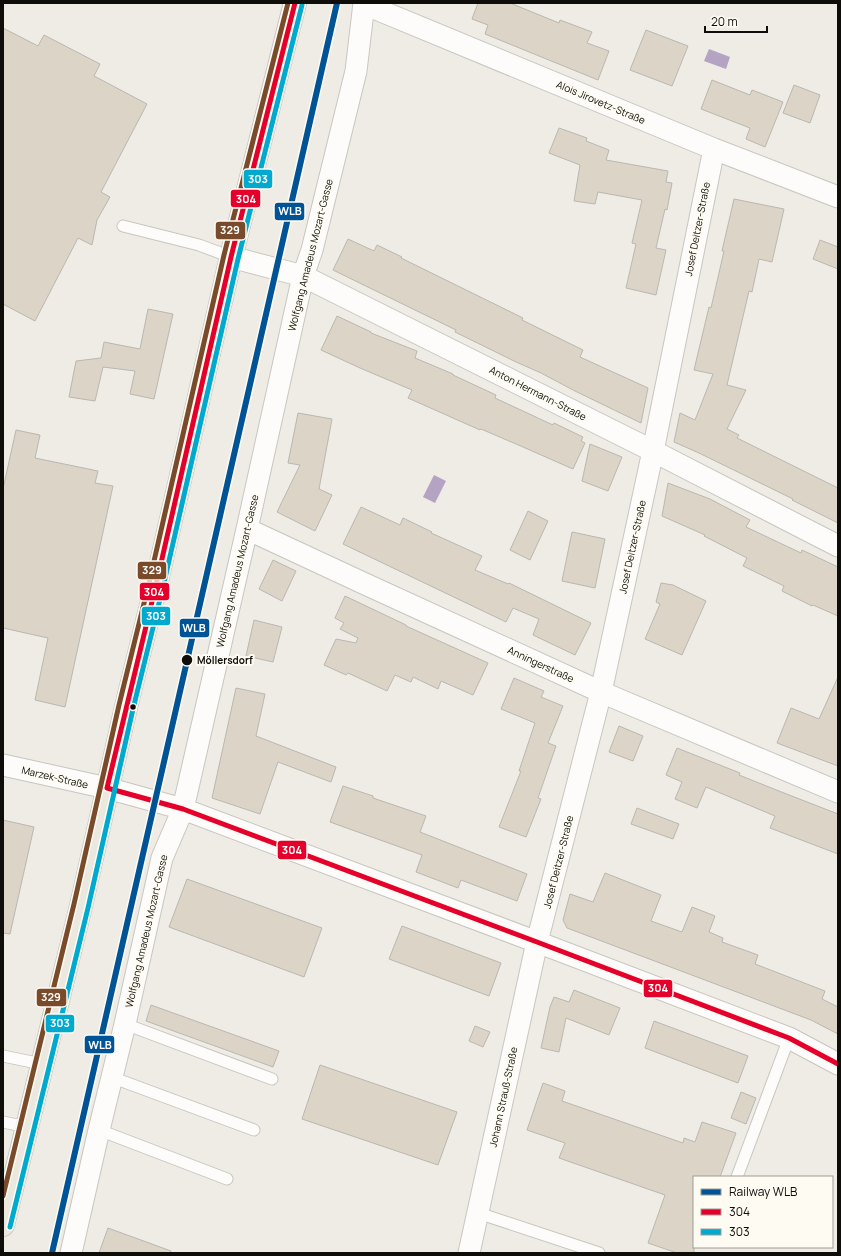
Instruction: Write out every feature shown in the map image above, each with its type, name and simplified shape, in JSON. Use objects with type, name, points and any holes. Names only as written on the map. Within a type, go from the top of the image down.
[{"type":"main road","points":[[3,1225],[81,906],[107,788],[156,585],[231,257],[295,3]]},
{"type":"street","name":"Alois Jirovetz-Straße","points":[[364,3],[714,149],[838,197]]},
{"type":"street","name":"Wolfgang Amadeus Mozart-Gasse","points":[[71,1253],[111,1077],[125,1024],[162,858],[183,809],[248,529],[303,276],[312,250],[356,71],[364,3]]},
{"type":"street","name":"Josef Deitzer-Straße","points":[[537,942],[601,692],[653,451],[714,149]]},
{"type":"street","name":"Anton Hermann-Straße","points":[[231,257],[303,276],[653,451],[838,546]]},
{"type":"street","name":"Anningerstraße","points":[[248,529],[601,692],[838,792]]},
{"type":"street","name":"Marzek-Straße","points":[[3,765],[107,788],[183,809],[789,1038],[838,1064]]},
{"type":"street","name":"Johann Strauß-Straße","points":[[469,1253],[537,942]]},
{"type":"lane","points":[[123,226],[199,245],[231,257]]},
{"type":"lane","points":[[125,1024],[272,1079]]},
{"type":"lane","points":[[737,1176],[789,1038]]},
{"type":"lane","points":[[3,1056],[42,1064]]},
{"type":"lane","points":[[111,1077],[254,1130]]},
{"type":"lane","points":[[3,1122],[27,1127]]},
{"type":"lane","points":[[99,1130],[227,1179]]},
{"type":"lane","points":[[478,1213],[599,1253]]},
{"type":"shaded area","points":[[709,49],[730,57],[726,69],[704,61]]},
{"type":"shaded area","points":[[434,475],[446,481],[435,503],[423,497]]},
{"type":"building","points":[[478,3],[510,3],[559,23],[560,20],[592,32],[587,43],[609,51],[598,80],[485,34],[488,25],[472,19]]},
{"type":"building","points":[[3,28],[38,46],[44,35],[100,64],[94,76],[147,104],[101,192],[110,197],[97,220],[92,245],[78,238],[35,321],[3,304]]},
{"type":"building","points":[[646,30],[688,46],[672,86],[630,70]]},
{"type":"building","points":[[712,80],[750,95],[752,90],[783,102],[765,147],[746,139],[750,128],[701,109]]},
{"type":"building","points":[[794,85],[820,95],[810,123],[783,113]]},
{"type":"building","points":[[559,128],[587,138],[586,141],[609,150],[606,160],[668,171],[666,182],[672,183],[667,210],[665,209],[656,248],[666,250],[656,295],[626,288],[636,244],[632,243],[642,200],[598,192],[595,204],[574,201],[580,165],[549,153]]},
{"type":"building","points":[[734,199],[784,209],[772,262],[759,259],[752,292],[749,291],[727,385],[746,390],[727,429],[739,435],[737,438],[838,488],[838,523],[792,500],[793,499],[674,442],[680,413],[695,420],[713,374],[694,370],[709,307],[711,308]]},
{"type":"building","points":[[348,239],[374,251],[377,245],[402,257],[401,258],[523,318],[522,320],[583,350],[580,357],[648,388],[641,423],[455,332],[456,330],[333,270]]},
{"type":"building","points":[[820,240],[838,247],[838,269],[813,259]]},
{"type":"building","points":[[148,309],[173,314],[154,399],[130,394],[135,371],[103,367],[95,401],[69,397],[76,361],[101,358],[104,342],[140,349]]},
{"type":"building","points":[[337,316],[371,333],[417,351],[415,358],[453,374],[496,395],[495,398],[583,437],[581,441],[585,443],[573,469],[408,398],[412,390],[321,350]]},
{"type":"building","points":[[298,413],[332,419],[319,489],[332,495],[315,531],[277,512],[300,465],[288,463]]},
{"type":"building","points":[[16,430],[40,435],[35,458],[98,471],[95,483],[113,486],[65,707],[35,700],[48,638],[3,628],[3,489]]},
{"type":"building","points":[[590,444],[622,457],[608,491],[582,481]]},
{"type":"building","points":[[668,483],[710,499],[750,520],[746,527],[801,553],[802,550],[838,567],[838,616],[813,605],[812,606],[782,591],[784,586],[743,566],[747,558],[704,536],[705,535],[662,516]]},
{"type":"building","points":[[361,507],[400,525],[403,518],[432,532],[431,533],[482,556],[475,570],[508,584],[509,583],[591,623],[575,655],[533,635],[539,619],[513,608],[506,622],[343,544]]},
{"type":"building","points":[[528,511],[548,521],[530,560],[510,550]]},
{"type":"building","points":[[572,532],[605,539],[595,588],[562,581]]},
{"type":"building","points":[[273,560],[296,571],[282,601],[259,589]]},
{"type":"building","points":[[661,583],[673,585],[706,601],[682,655],[645,639],[660,604],[656,602]]},
{"type":"building","points":[[345,596],[406,626],[488,663],[473,695],[441,681],[438,689],[413,677],[411,682],[395,675],[387,691],[348,673],[346,675],[324,665],[336,639],[356,643],[358,638],[340,629],[344,623],[335,618]]},
{"type":"building","points":[[254,620],[282,627],[273,662],[246,656]]},
{"type":"building","points":[[838,677],[838,766],[777,743],[791,708],[819,719]]},
{"type":"building","points":[[514,678],[544,691],[541,697],[563,706],[548,743],[556,746],[538,798],[541,799],[526,837],[499,827],[521,771],[519,771],[535,723],[501,709]]},
{"type":"building","points":[[236,688],[265,694],[256,736],[336,767],[331,782],[278,762],[260,814],[212,798]]},
{"type":"building","points":[[619,726],[643,736],[633,761],[609,752]]},
{"type":"building","points":[[677,748],[740,773],[739,775],[838,814],[838,854],[770,828],[775,816],[706,787],[697,808],[675,799],[682,782],[666,775]]},
{"type":"building","points":[[343,786],[426,816],[420,832],[527,874],[517,901],[461,880],[458,888],[416,872],[422,855],[330,822]]},
{"type":"building","points":[[637,808],[679,824],[673,839],[631,824]]},
{"type":"building","points":[[3,820],[34,827],[10,934],[3,933]]},
{"type":"building","points":[[605,873],[661,895],[651,921],[682,932],[692,907],[715,916],[709,932],[723,938],[722,942],[758,955],[755,964],[825,991],[822,999],[838,1007],[838,1034],[811,1020],[567,928],[563,920],[570,894],[593,902]]},
{"type":"building","points":[[187,879],[322,928],[304,977],[169,927]]},
{"type":"building","points":[[402,926],[501,963],[489,996],[389,959]]},
{"type":"building","points":[[574,990],[620,1008],[609,1035],[566,1018],[559,1052],[541,1048],[550,1007],[554,997],[569,1002]]},
{"type":"building","points":[[151,1005],[279,1051],[273,1067],[146,1021]]},
{"type":"building","points":[[654,1021],[748,1056],[738,1083],[645,1048]]},
{"type":"building","points":[[475,1026],[490,1032],[483,1047],[469,1041]]},
{"type":"building","points":[[320,1065],[457,1112],[438,1165],[302,1119]]},
{"type":"building","points":[[543,1083],[565,1091],[562,1101],[683,1143],[684,1138],[695,1142],[702,1122],[736,1133],[720,1176],[693,1176],[694,1253],[677,1253],[648,1243],[665,1195],[559,1158],[565,1143],[527,1130]]},
{"type":"building","points":[[741,1092],[756,1098],[746,1124],[731,1118]]},
{"type":"building","points":[[108,1228],[171,1251],[171,1253],[99,1253]]},
{"type":"rail line","name":"WLB","points":[[52,1253],[337,3]]},
{"type":"transit line","name":"329","points":[[3,1196],[74,904],[224,255],[288,3]]},
{"type":"transit line","name":"304","points":[[107,788],[156,585],[231,257],[295,3]]},
{"type":"transit line","name":"303","points":[[10,1227],[88,908],[238,259],[302,5]]},
{"type":"transit line","name":"304","points":[[107,788],[183,809],[537,942],[789,1038],[838,1064]]},
{"type":"place","name":"Möllersdorf","points":[[187,660]]}]
